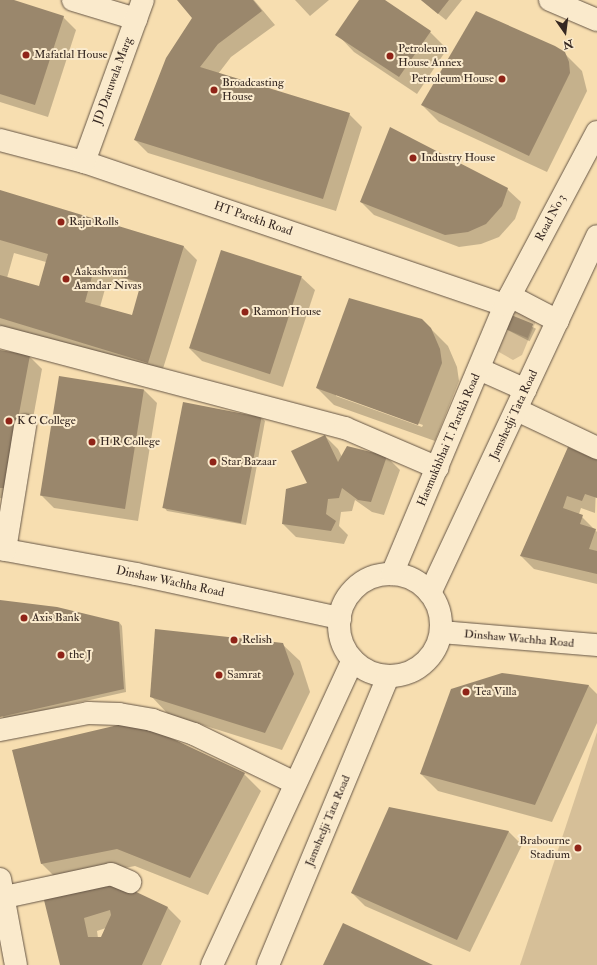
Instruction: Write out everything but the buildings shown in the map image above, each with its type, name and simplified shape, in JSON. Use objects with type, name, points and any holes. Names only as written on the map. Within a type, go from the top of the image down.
[{"type":"street","points":[[73,0],[140,9]]},
{"type":"street","points":[[550,0],[597,20]]},
{"type":"street","name":"JD Daruwala Marg","points":[[84,162],[140,9]]},
{"type":"street","name":"Road No 3","points":[[507,301],[597,132]]},
{"type":"street","name":"HT Parekh Road","points":[[0,140],[84,162],[507,301],[558,321]]},
{"type":"street","name":"Jamshedji Tata Road","points":[[430,593],[517,410],[597,236]]},
{"type":"street","name":"Hasmukhbhai T. Parekh Road","points":[[392,574],[438,468],[507,301]]},
{"type":"street","points":[[0,337],[345,428],[438,468]]},
{"type":"street","points":[[479,369],[526,390]]},
{"type":"street","points":[[517,410],[597,448]]},
{"type":"street","points":[[3,549],[25,426]]},
{"type":"street","name":"Dinshaw Wachha Road","points":[[3,549],[136,574],[340,618]]},
{"type":"street","points":[[392,574],[408,577],[422,584],[430,593],[440,611],[441,632],[431,657],[419,668],[405,675],[388,677],[372,674],[353,660],[341,640],[340,618],[349,594],[361,583],[376,576],[392,574]]},
{"type":"street","name":"Dinshaw Wachha Road","points":[[441,632],[597,645]]},
{"type":"street","points":[[212,965],[353,660]]},
{"type":"street","name":"Jamshedji Tata Road","points":[[268,965],[388,677]]},
{"type":"street","points":[[0,730],[88,713],[119,714],[152,720],[194,734],[295,783]]},
{"type":"street","points":[[16,965],[2,888],[111,874],[130,882]]},
{"type":"shaded area","points":[[514,312],[521,313],[536,321],[522,355],[513,360],[499,352],[497,345],[504,319]]},
{"type":"shaded area","name":"Brabourne Stadium","points":[[597,732],[597,965],[520,965]]},
{"type":"place","name":"Mafatlal House","points":[[26,55]]},
{"type":"place","name":"Petroleum House Annex","points":[[390,56]]},
{"type":"place","name":"Petroleum House","points":[[502,79]]},
{"type":"place","name":"Broadcasting House","points":[[214,90]]},
{"type":"place","name":"Industry House","points":[[413,158]]},
{"type":"place","name":"Raju Rolls","points":[[61,222]]},
{"type":"place","name":"Aakashvani Aamdar Nivas","points":[[66,279]]},
{"type":"place","name":"Ramon House","points":[[245,312]]},
{"type":"place","name":"K C College","points":[[9,421]]},
{"type":"place","name":"H R College","points":[[92,442]]},
{"type":"place","name":"Star Bazaar","points":[[213,462]]},
{"type":"place","name":"Axis Bank","points":[[24,618]]},
{"type":"place","name":"Relish","points":[[234,640]]},
{"type":"place","name":"the J","points":[[61,655]]},
{"type":"place","name":"Samrat","points":[[219,675]]},
{"type":"place","name":"Tea Villa","points":[[466,692]]},
{"type":"place","name":"Brabourne Stadium","points":[[578,848]]}]
